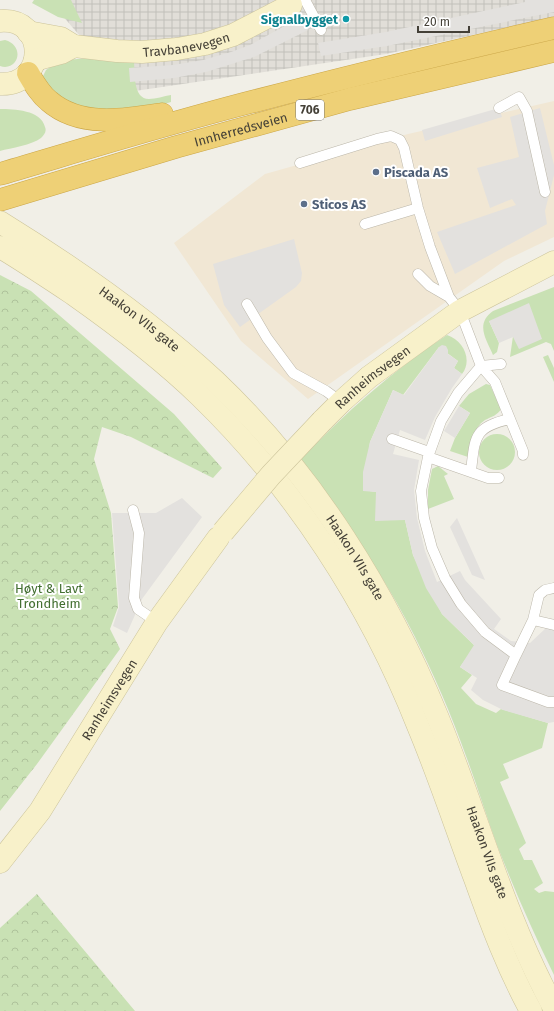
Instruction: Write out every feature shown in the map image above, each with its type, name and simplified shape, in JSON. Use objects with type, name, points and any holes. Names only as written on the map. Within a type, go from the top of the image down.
[{"type":"highway","name":"Innherredsveien","points":[[0,174],[254,101],[428,56],[554,28]]},
{"type":"highway","name":"Innherredsveien","points":[[0,200],[176,147],[350,99],[554,51]]},
{"type":"highway","name":"706","points":[[32,67],[47,100],[70,114],[99,120],[137,118],[254,101]]},
{"type":"main road","name":"Travbanevegen","points":[[28,32],[61,38],[74,46],[117,51],[142,52],[177,49],[205,44],[233,35],[294,2]]},
{"type":"main road","points":[[1,20],[17,23],[32,36],[36,46],[32,67]]},
{"type":"main road","points":[[0,84],[14,82],[32,67],[74,46]]},
{"type":"main road","name":"Haakon VIIs gate","points":[[0,222],[114,297],[165,337],[215,382],[258,426],[300,476],[342,534],[376,590],[409,651],[440,725],[515,927],[536,976],[554,1008]]},
{"type":"main road","name":"Haakon VIIs gate","points":[[0,248],[25,262],[99,312],[150,353],[199,396],[242,440],[285,491],[324,546],[359,603],[389,661],[418,724],[495,933],[517,985],[531,1011]]},
{"type":"main road","name":"Ranheimsvegen","points":[[0,862],[40,811],[157,622],[221,535],[271,475],[341,402],[455,304],[554,262]]},
{"type":"lane","points":[[294,2],[321,30]]},
{"type":"lane","points":[[499,108],[519,97],[527,111],[545,192]]},
{"type":"lane","points":[[300,163],[377,139],[391,136],[400,140],[404,148],[418,208],[430,247],[482,366],[495,382],[523,450],[523,456]]},
{"type":"lane","points":[[365,224],[418,208]]},
{"type":"lane","points":[[418,274],[430,286],[455,304]]},
{"type":"lane","points":[[247,304],[266,338],[293,373],[326,391],[341,402]]},
{"type":"lane","points":[[501,364],[482,366],[455,398],[441,421],[429,454],[421,491],[424,518],[432,548],[441,568],[461,604],[485,632],[516,655]]},
{"type":"lane","points":[[472,471],[475,441],[486,427],[494,422],[510,419]]},
{"type":"lane","points":[[392,439],[488,478],[499,478]]},
{"type":"lane","points":[[133,510],[139,533],[134,598],[138,609],[157,622]]},
{"type":"lane","points":[[554,588],[545,590],[539,595],[533,620],[502,685],[548,702],[554,702]]},
{"type":"lane","points":[[533,620],[554,624]]},
{"type":"shaded area","points":[[49,0],[554,0],[554,17],[386,54],[128,92]]},
{"type":"shaded area","points":[[525,0],[554,0],[554,12],[387,46],[321,56],[318,43],[386,32],[525,2]]},
{"type":"shaded area","points":[[301,17],[308,30],[254,57],[206,72],[174,78],[130,82],[129,68],[173,65],[203,60],[231,52],[250,45]]},
{"type":"shaded area","points":[[554,101],[554,237],[504,261],[308,399],[241,341],[174,243],[265,174],[408,134]]},
{"type":"shaded area","points":[[499,108],[502,117],[425,141],[422,130]]},
{"type":"shaded area","points":[[540,108],[554,165],[554,175],[545,211],[547,224],[455,274],[437,232],[516,205],[512,199],[490,208],[477,168],[519,157],[510,117]]},
{"type":"shaded area","points":[[294,239],[302,273],[301,281],[296,287],[240,327],[224,305],[213,264]]},
{"type":"shaded area","points":[[529,303],[542,339],[519,349],[513,337],[499,343],[489,321]]},
{"type":"shaded area","points":[[442,345],[446,346],[448,354],[458,361],[454,368],[462,374],[435,417],[425,440],[400,430],[393,454],[419,460],[414,490],[417,518],[425,551],[437,582],[460,571],[465,580],[501,619],[494,629],[511,641],[530,643],[546,628],[554,629],[554,722],[548,723],[503,710],[483,700],[471,690],[477,678],[460,667],[474,645],[442,614],[426,588],[413,555],[405,520],[375,521],[376,492],[363,491],[363,472],[370,442],[393,390],[404,395]]},
{"type":"shaded area","points":[[459,406],[470,413],[455,438],[444,431]]},
{"type":"shaded area","name":"Høyt & Lavt Trondheim","points":[[182,498],[202,517],[142,599],[127,633],[113,626],[119,607],[112,513],[156,513]]},
{"type":"shaded area","points":[[457,518],[485,580],[472,575],[450,527]]},
{"type":"green space","points":[[34,0],[71,0],[82,23],[58,17],[32,3]]},
{"type":"green space","points":[[5,40],[12,43],[16,47],[17,52],[15,62],[6,67],[0,66],[0,41]]},
{"type":"green space","points":[[88,58],[134,62],[136,85],[140,95],[144,98],[154,99],[171,95],[171,102],[147,109],[99,112],[61,99],[45,83],[43,76],[46,70],[55,64],[67,60]]},
{"type":"green space","points":[[0,109],[19,110],[33,114],[42,121],[46,129],[45,133],[41,138],[32,143],[0,151]]},
{"type":"green space","points":[[0,275],[31,291],[174,414],[222,468],[213,478],[131,437],[102,427],[94,459],[111,513],[118,607],[110,629],[120,649],[37,764],[0,811]]},
{"type":"green space","points":[[554,287],[554,351],[551,344],[546,342],[510,357],[513,336],[542,339],[489,321],[499,343],[497,352],[493,355],[485,337],[483,326],[484,321],[488,316],[493,311]]},
{"type":"green space","points":[[447,335],[458,341],[465,351],[467,363],[465,369],[462,374],[454,368],[458,361],[439,347],[403,395],[393,390],[370,442],[363,490],[376,492],[405,520],[413,555],[442,614],[475,646],[460,667],[472,675],[461,688],[476,704],[496,713],[501,709],[548,723],[542,748],[503,764],[509,778],[500,782],[526,843],[519,849],[524,860],[532,860],[543,883],[534,889],[539,893],[545,891],[554,892],[554,975],[510,878],[455,726],[422,651],[403,613],[376,568],[347,523],[301,459],[370,393],[427,348]]},
{"type":"green space","points":[[548,355],[554,368],[554,382],[543,357]]},
{"type":"green space","points":[[486,384],[490,385],[501,409],[500,411],[485,420],[478,427],[471,442],[468,457],[450,451],[455,438],[470,413],[459,406],[469,394]]},
{"type":"green space","points":[[501,434],[510,439],[514,445],[514,459],[510,465],[501,470],[493,470],[484,465],[480,459],[479,448],[484,439],[490,435]]},
{"type":"green space","points":[[438,466],[448,474],[444,476],[454,499],[428,509],[428,490],[432,469]]},
{"type":"green space","points":[[37,894],[135,1011],[0,1011],[0,928]]},
{"type":"place","name":"Signalbygget","points":[[346,19]]},
{"type":"place","name":"Piscada AS","points":[[376,172]]},
{"type":"place","name":"Sticos AS","points":[[304,204]]}]
